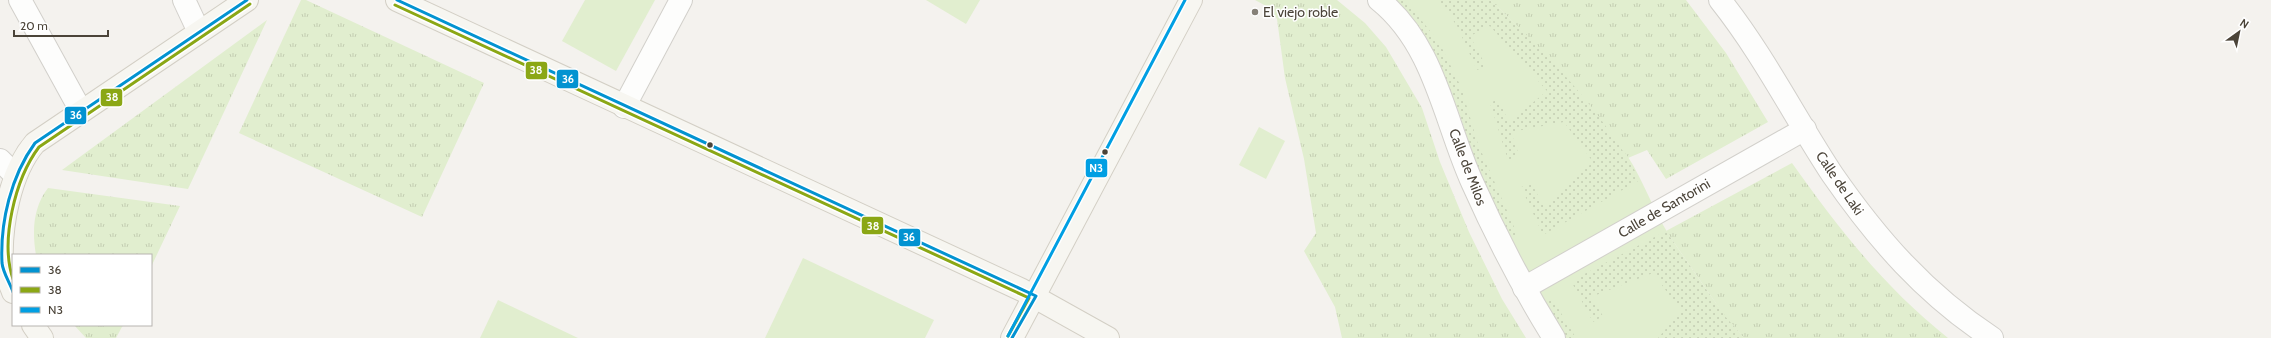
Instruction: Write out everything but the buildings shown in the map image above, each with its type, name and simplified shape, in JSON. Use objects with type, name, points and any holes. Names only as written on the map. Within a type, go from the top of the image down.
[{"type":"street","points":[[20,0],[81,111]]},
{"type":"street","points":[[184,0],[200,32]]},
{"type":"street","points":[[12,289],[2,263],[1,235],[7,198],[7,167],[24,156],[35,143],[247,0]]},
{"type":"street","points":[[396,0],[624,107],[1036,296],[1108,338]]},
{"type":"street","points":[[624,107],[681,0]]},
{"type":"street","points":[[1012,338],[1036,296],[1191,0]]},
{"type":"street","name":"Calle de Milos","points":[[1379,0],[1411,35],[1430,69],[1471,181],[1524,288],[1554,338]]},
{"type":"street","name":"Calle de Laki","points":[[1720,0],[1757,50],[1805,129],[1866,222],[1896,258],[1930,292],[1992,338]]},
{"type":"street","name":"Calle de Santorini","points":[[1524,288],[1805,129]]},
{"type":"street","points":[[34,326],[42,338]]},
{"type":"green space","points":[[301,0],[306,0],[484,83],[422,217],[239,133]]},
{"type":"green space","points":[[585,0],[655,0],[616,71],[562,41]]},
{"type":"green space","points":[[926,0],[980,0],[966,24]]},
{"type":"green space","points":[[1255,0],[1337,0],[1365,23],[1386,47],[1422,108],[1440,162],[1469,232],[1502,299],[1526,338],[1342,338],[1335,307],[1304,251],[1316,233],[1304,159],[1285,78],[1277,19],[1268,7]]},
{"type":"green space","points":[[1390,0],[1490,0],[1564,75],[1613,136],[1628,157],[1661,221],[1693,272],[1744,338],[1565,338],[1509,239],[1457,107],[1432,53]]},
{"type":"green space","points":[[1390,0],[1405,0],[1439,42],[1461,87],[1478,144],[1518,236],[1509,239],[1479,173],[1457,107],[1432,53]]},
{"type":"green space","points":[[1439,0],[1490,0],[1553,62],[1572,84],[1626,155],[1640,180],[1543,235],[1521,187],[1532,184],[1544,207],[1593,162],[1564,122],[1511,132],[1519,155],[1508,160],[1490,103],[1498,99],[1509,122],[1547,91],[1490,26],[1470,36],[1486,66],[1477,70],[1457,26]]},
{"type":"green space","points":[[1490,0],[1686,0],[1726,53],[1768,122],[1666,179],[1647,150],[1628,158],[1563,76],[1510,19]]},
{"type":"green space","points":[[267,20],[188,189],[62,170]]},
{"type":"green space","points":[[1259,127],[1285,141],[1266,179],[1239,165]]},
{"type":"green space","points":[[1792,163],[1845,234],[1883,278],[1925,319],[1948,338],[1744,338],[1724,315],[1666,231]]},
{"type":"green space","points":[[48,188],[180,206],[152,265],[152,254],[36,254],[34,238],[35,220],[39,203]]},
{"type":"green space","points":[[1666,231],[1724,315],[1744,338],[1658,338],[1681,311],[1653,273],[1591,297],[1603,316],[1593,322],[1571,281]]},
{"type":"green space","points":[[803,258],[934,320],[925,338],[765,338]]},
{"type":"green space","points":[[1552,298],[1576,338],[1565,338],[1544,303]]},
{"type":"green space","points":[[498,300],[578,338],[480,338]]},
{"type":"green space","points":[[75,326],[122,326],[116,338],[86,338]]},
{"type":"transit line","name":"36","points":[[12,290],[2,263],[5,216],[13,185],[19,170],[35,143],[247,0]]},
{"type":"transit line","name":"36","points":[[397,0],[1036,296],[1012,338]]},
{"type":"transit line","name":"N3","points":[[1008,336],[1185,0]]},
{"type":"transit line","name":"38","points":[[12,275],[9,264],[8,247],[12,211],[23,176],[30,160],[39,147],[250,4]]},
{"type":"transit line","name":"38","points":[[395,5],[1029,298],[1008,336]]},
{"type":"place","name":"El viejo roble","points":[[1255,12]]}]
